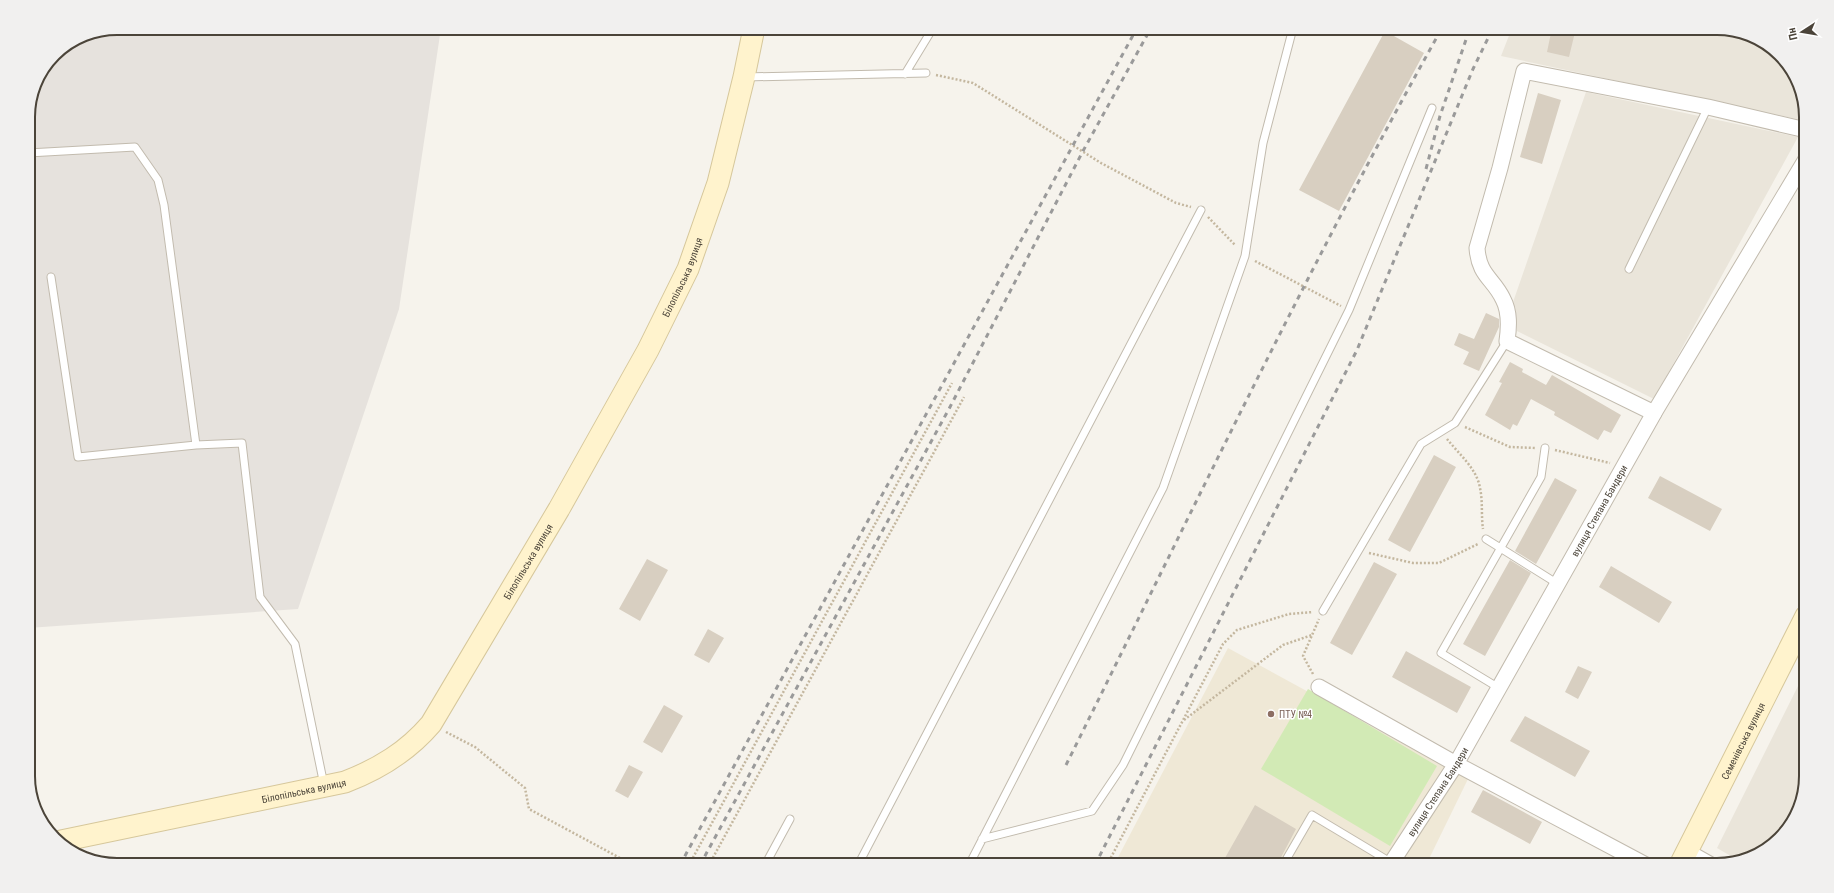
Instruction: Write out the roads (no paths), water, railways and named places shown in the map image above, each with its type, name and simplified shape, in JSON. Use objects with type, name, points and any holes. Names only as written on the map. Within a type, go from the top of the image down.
[{"type":"main road","name":"Білопільська вулиця","points":[[66,840],[325,788],[345,782],[369,773],[387,763],[405,750],[431,724],[567,495],[648,350],[688,269],[718,182],[744,78],[753,35]]},
{"type":"main road","name":"Семенівська вулиця","points":[[1684,858],[1799,630]]},
{"type":"street","points":[[1654,413],[1508,341],[1509,322],[1504,299],[1484,273],[1477,256],[1477,248],[1500,168],[1524,71],[1708,107],[1799,128]]},
{"type":"street","name":"вулиця Степана Бандери","points":[[1395,858],[1456,764],[1654,413],[1799,171]]},
{"type":"street","points":[[1319,687],[1456,764],[1633,858]]},
{"type":"lane","points":[[905,74],[929,35]]},
{"type":"lane","points":[[972,858],[1162,488],[1245,256],[1263,143],[1291,35]]},
{"type":"lane","points":[[744,78],[926,73]]},
{"type":"lane","points":[[1629,269],[1708,107]]},
{"type":"lane","points":[[982,839],[1092,811],[1123,765],[1349,310],[1432,108]]},
{"type":"lane","points":[[35,153],[135,147],[158,180],[165,213],[196,446]]},
{"type":"lane","points":[[862,858],[1201,210]]},
{"type":"lane","points":[[51,277],[78,457],[242,443],[260,597],[294,644],[325,788]]},
{"type":"lane","points":[[1323,611],[1421,444],[1455,423],[1508,341]]},
{"type":"lane","points":[[1499,688],[1441,654],[1541,477],[1545,448]]},
{"type":"lane","points":[[1486,539],[1558,584]]},
{"type":"lane","points":[[1287,858],[1312,815],[1381,858]]},
{"type":"lane","points":[[769,858],[790,819]]},
{"type":"railway","points":[[684,858],[1133,35]]},
{"type":"railway","points":[[704,858],[950,407],[1083,151],[1147,35]]},
{"type":"railway","points":[[1066,765],[1296,302],[1392,119],[1438,35]]},
{"type":"railway","points":[[1426,169],[1440,116],[1468,35]]},
{"type":"railway","points":[[1099,858],[1357,350],[1473,69],[1490,35]]},
{"type":"place","name":"ПТУ №4","points":[[1271,714]]}]
